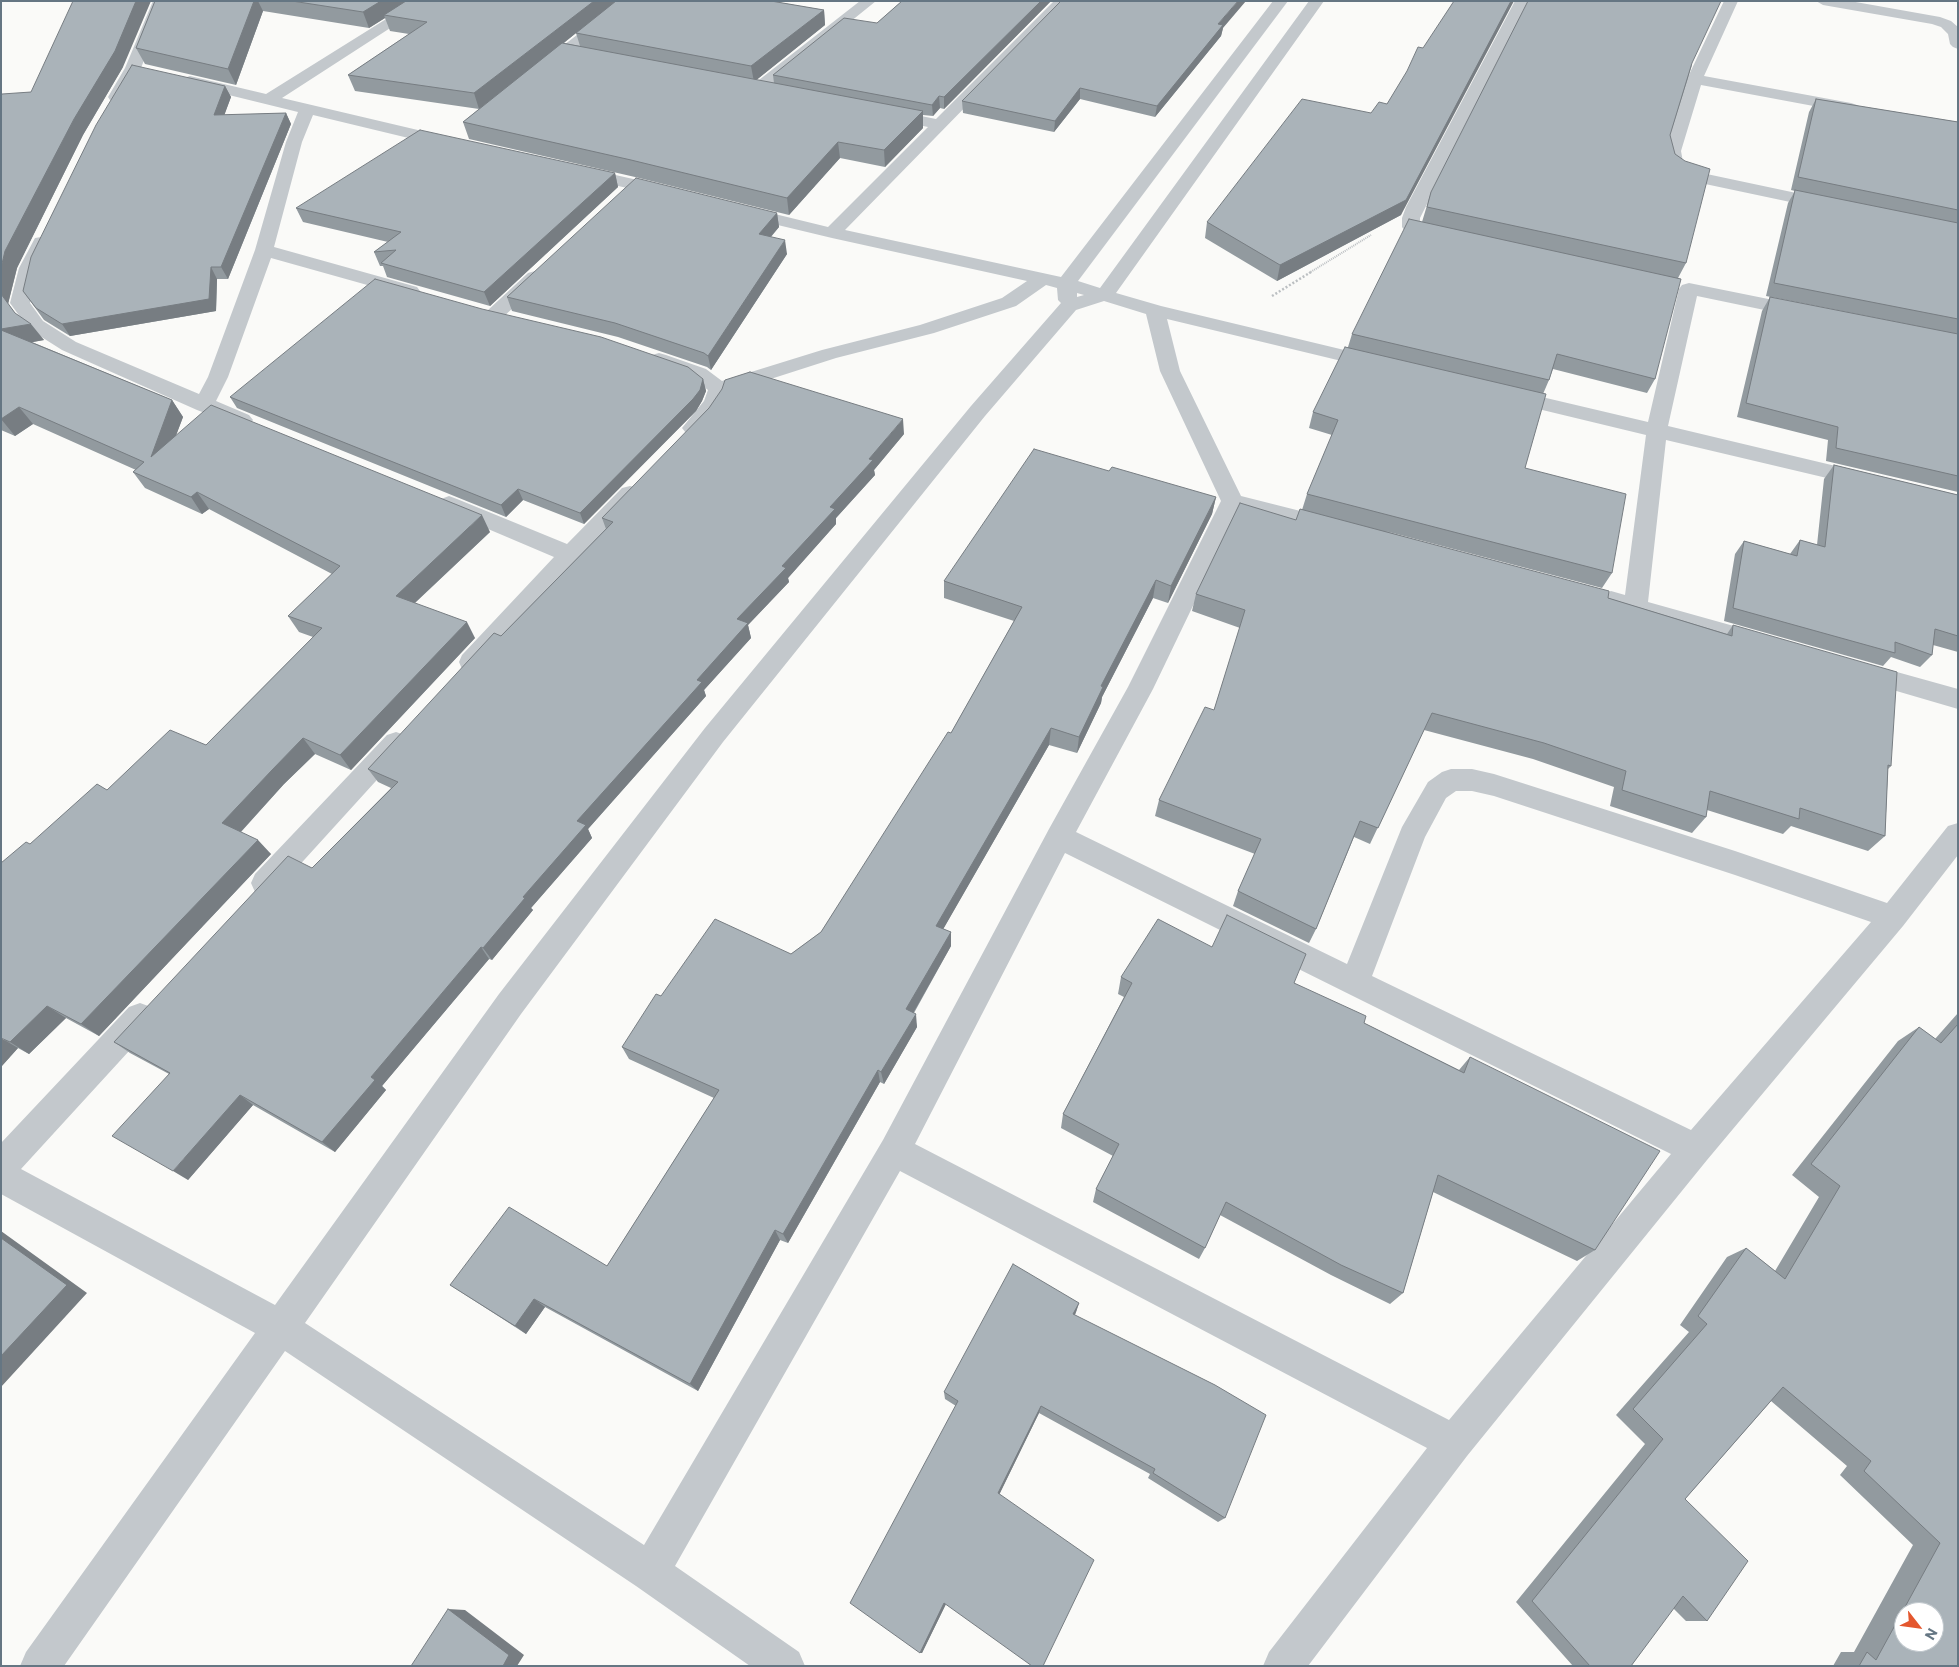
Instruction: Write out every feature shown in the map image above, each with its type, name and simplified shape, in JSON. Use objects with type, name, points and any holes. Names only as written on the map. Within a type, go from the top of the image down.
[{"type":"street","points":[[103,119],[142,70],[160,1]]},
{"type":"street","points":[[270,99],[424,1]]},
{"type":"street","points":[[533,76],[630,1]]},
{"type":"street","points":[[756,90],[869,1]]},
{"type":"street","points":[[832,233],[1062,1]]},
{"type":"street","points":[[40,1666],[510,1004],[714,734],[978,411],[1068,295],[1281,1]]},
{"type":"street","points":[[1105,295],[1317,1]]},
{"type":"street","points":[[1458,238],[1411,227],[1411,218],[1438,160],[1522,1]]},
{"type":"street","points":[[1731,1],[1695,80],[1673,150],[1675,164],[1697,177],[1841,208]]},
{"type":"street","points":[[1823,1],[1936,20],[1946,24],[1955,32],[1958,44]]},
{"type":"street","points":[[829,15],[847,19]]},
{"type":"street","points":[[562,52],[582,56]]},
{"type":"street","points":[[178,78],[460,143]]},
{"type":"street","points":[[1695,80],[1870,111]]},
{"type":"street","points":[[739,87],[776,94]]},
{"type":"street","points":[[204,405],[218,377],[264,250],[294,142],[308,108]]},
{"type":"street","points":[[871,112],[938,124]]},
{"type":"street","points":[[568,169],[682,196]]},
{"type":"street","points":[[621,198],[635,184]]},
{"type":"street","points":[[729,208],[832,233],[1042,279],[1068,295],[1105,295],[1155,310],[1396,368]]},
{"type":"street","points":[[50,224],[28,268],[20,303],[36,325],[69,346],[259,427]]},
{"type":"street","points":[[264,250],[427,296]]},
{"type":"street","points":[[494,315],[551,263]]},
{"type":"street","points":[[718,390],[829,354],[926,329],[1009,302],[1042,279]]},
{"type":"street","points":[[1636,606],[1657,430],[1680,287],[1825,316]]},
{"type":"street","points":[[1155,310],[1170,371],[1232,501],[1352,532]]},
{"type":"street","points":[[638,352],[699,373],[712,381],[718,390]]},
{"type":"street","points":[[677,444],[704,417],[714,403],[718,390]]},
{"type":"street","points":[[1493,391],[1880,484]]},
{"type":"street","points":[[455,679],[570,555],[644,479]]},
{"type":"street","points":[[433,496],[570,555]]},
{"type":"street","points":[[650,1572],[894,1152],[1059,837],[1140,689],[1232,501]]},
{"type":"street","points":[[1588,594],[1784,649]]},
{"type":"street","points":[[1840,665],[1958,699]]},
{"type":"street","points":[[252,897],[408,730]]},
{"type":"street","points":[[1355,982],[1412,835],[1437,790],[1451,780],[1472,780],[1494,785],[1735,863],[1893,917]]},
{"type":"street","points":[[1283,1666],[1454,1443],[1696,1150],[1893,917],[1958,834]]},
{"type":"street","points":[[1059,837],[1696,1150]]},
{"type":"street","points":[[1,1167],[157,999]]},
{"type":"street","points":[[894,1152],[1454,1443]]},
{"type":"street","points":[[1,1176],[280,1327],[650,1572],[785,1666]]},
{"type":"path","points":[[1270,297],[1372,235],[1411,227]]},
{"type":"building","points":[[73,1],[136,1],[115,51],[74,119],[5,251],[1,268],[1,96],[2,94],[31,92]]},
{"type":"building","points":[[155,1],[254,1],[228,69],[136,48]]},
{"type":"building","points":[[292,1],[381,1],[363,12]]},
{"type":"building","points":[[406,1],[594,1],[474,93],[348,75],[427,22],[384,15]]},
{"type":"building","points":[[616,1],[771,1],[824,10],[751,66],[576,33]]},
{"type":"building","points":[[902,1],[1041,1],[944,97],[939,96],[932,105],[773,75],[844,18],[877,23]]},
{"type":"building","points":[[1061,1],[1238,1],[1218,24],[1223,25],[1157,106],[1080,88],[1055,121],[962,101]]},
{"type":"building","points":[[1454,1],[1511,1],[1406,200],[1280,265],[1207,222],[1302,99],[1371,113],[1379,102],[1387,104],[1407,71],[1418,47],[1423,48]]},
{"type":"building","points":[[1528,1],[1721,1],[1692,63],[1670,135],[1675,154],[1685,161],[1710,169],[1686,263],[1427,207],[1431,192]]},
{"type":"building","points":[[562,43],[923,111],[884,150],[838,142],[787,198],[463,122]]},
{"type":"building","points":[[132,65],[225,86],[214,115],[286,113],[221,267],[211,267],[209,299],[62,324],[36,308],[23,291],[31,257],[96,125]]},
{"type":"building","points":[[1816,99],[1958,122],[1958,210],[1798,177]]},
{"type":"building","points":[[420,130],[615,173],[484,292],[381,263],[396,250],[374,252],[401,232],[296,208]]},
{"type":"building","points":[[636,178],[777,213],[759,234],[785,240],[708,356],[615,323],[507,297]]},
{"type":"building","points":[[1795,190],[1958,223],[1958,319],[1774,283]]},
{"type":"building","points":[[1409,219],[1681,279],[1655,379],[1557,354],[1549,380],[1352,334]]},
{"type":"building","points":[[375,279],[482,309],[601,337],[688,367],[703,379],[700,390],[580,513],[518,489],[501,505],[230,397]]},
{"type":"building","points":[[1,294],[15,313],[31,324],[1,329]]},
{"type":"building","points":[[1770,297],[1958,334],[1958,476],[1836,448],[1838,427],[1746,403]]},
{"type":"building","points":[[1,330],[172,400],[151,457],[211,405],[482,515],[396,596],[467,622],[340,755],[303,738],[272,770],[222,823],[258,840],[81,1024],[47,1006],[10,1042],[1,1038],[1,863],[26,842],[30,844],[97,784],[107,790],[170,730],[206,745],[322,628],[288,616],[340,566],[197,492],[191,497],[133,472],[144,462],[19,407],[1,419]]},
{"type":"building","points":[[1345,347],[1546,394],[1525,468],[1626,494],[1612,573],[1307,494],[1338,420],[1313,412]]},
{"type":"building","points":[[750,372],[903,419],[869,459],[873,460],[830,507],[835,509],[782,566],[786,568],[737,619],[748,623],[697,680],[702,682],[577,821],[586,825],[371,1077],[375,1080],[322,1142],[240,1095],[173,1171],[112,1136],[170,1073],[114,1042],[288,856],[312,868],[398,782],[368,769],[494,633],[501,636],[613,522],[602,518],[709,408],[722,389],[725,380]]},
{"type":"building","points":[[1034,449],[1109,471],[1112,467],[1216,497],[1171,586],[1156,580],[1101,686],[1103,687],[1079,737],[1051,728],[936,926],[951,932],[906,1009],[916,1014],[881,1072],[878,1070],[783,1234],[775,1230],[690,1384],[534,1299],[515,1326],[450,1285],[509,1207],[607,1266],[719,1090],[622,1047],[656,994],[661,996],[715,919],[791,954],[821,932],[948,732],[951,733],[1022,607],[944,581]]},
{"type":"building","points":[[1834,465],[1958,495],[1958,636],[1935,629],[1932,655],[1895,642],[1895,653],[1733,608],[1744,541],[1797,556],[1800,540],[1825,547]]},
{"type":"building","points":[[1240,503],[1296,520],[1300,509],[1609,591],[1608,598],[1732,636],[1733,625],[1897,672],[1891,766],[1888,765],[1885,836],[1800,808],[1799,819],[1710,791],[1706,817],[1622,790],[1626,771],[1544,743],[1432,713],[1378,828],[1360,821],[1316,929],[1238,891],[1261,839],[1159,800],[1205,707],[1214,710],[1245,610],[1196,594]]},
{"type":"building","points":[[1227,915],[1306,954],[1294,983],[1366,1016],[1364,1023],[1464,1073],[1470,1057],[1660,1151],[1595,1250],[1438,1175],[1403,1293],[1341,1265],[1226,1202],[1205,1248],[1096,1189],[1119,1144],[1063,1114],[1132,983],[1121,977],[1158,919],[1212,947]]},
{"type":"building","points":[[1958,1024],[1958,1666],[1859,1666],[1867,1652],[1876,1660],[1894,1627],[1894,1652],[1944,1652],[1944,1602],[1908,1602],[1940,1543],[1864,1471],[1871,1461],[1783,1387],[1685,1499],[1748,1561],[1707,1621],[1683,1596],[1631,1666],[1590,1666],[1532,1601],[1663,1439],[1633,1409],[1707,1324],[1698,1316],[1746,1248],[1785,1279],[1840,1186],[1811,1164],[1919,1027],[1941,1043]]},
{"type":"building","points":[[1,1238],[67,1285],[1,1356]]},
{"type":"building","points":[[1013,1264],[1079,1303],[1073,1314],[1215,1385],[1266,1415],[1225,1518],[1153,1473],[1155,1469],[1041,1406],[998,1493],[1094,1560],[1043,1666],[1032,1666],[944,1603],[920,1653],[850,1603],[958,1401],[944,1392]]},
{"type":"building","points":[[448,1609],[509,1655],[503,1666],[411,1666]]}]
